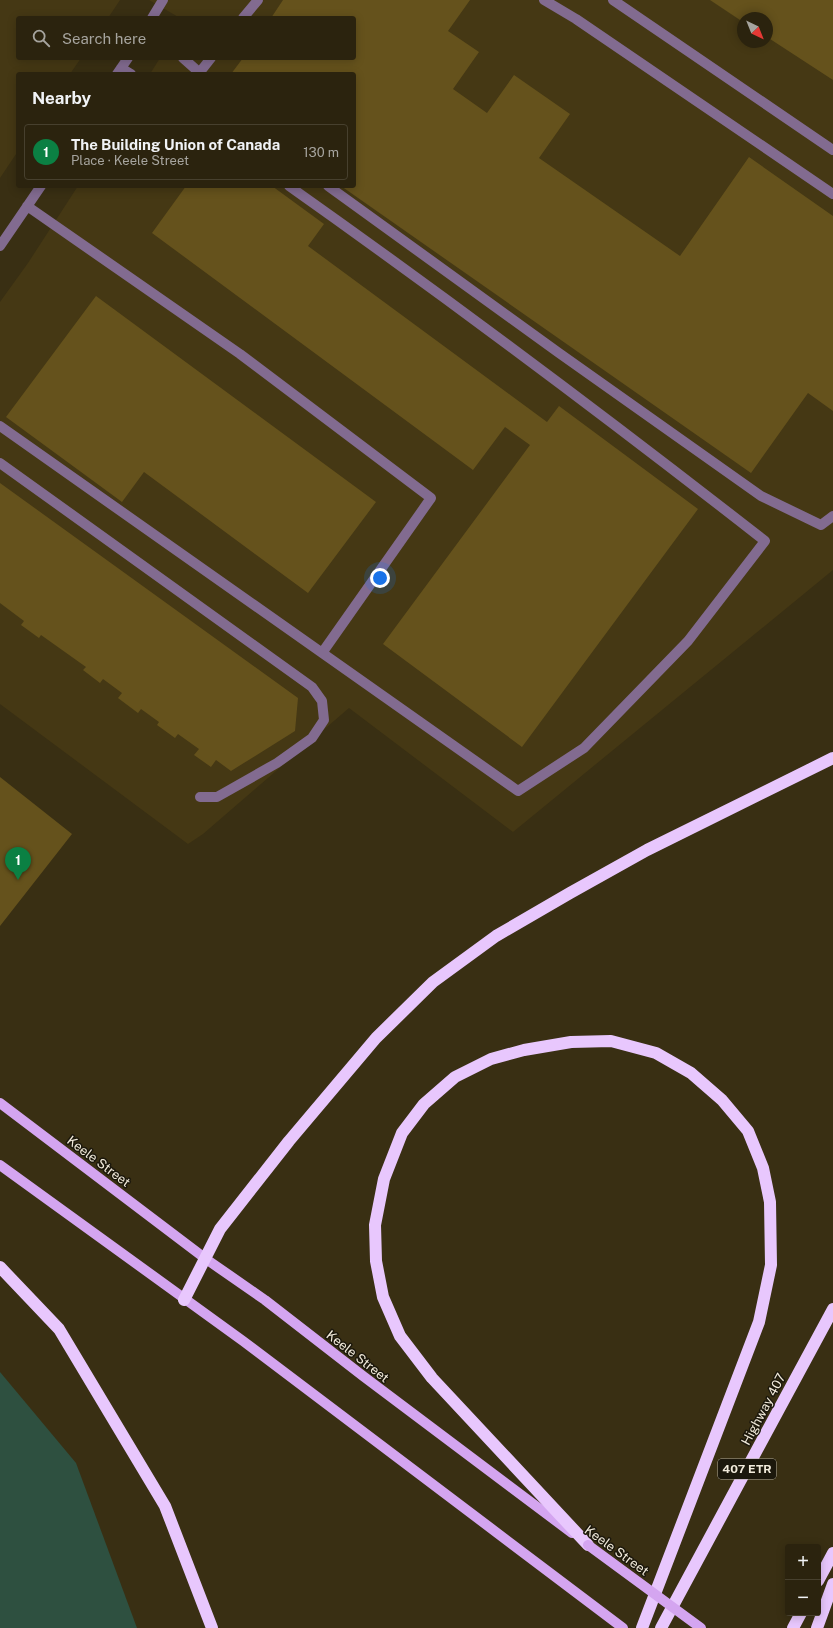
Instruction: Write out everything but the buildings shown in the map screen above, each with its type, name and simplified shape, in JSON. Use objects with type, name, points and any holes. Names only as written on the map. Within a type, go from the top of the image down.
[{"type":"highway","points":[[184,1300],[220,1229],[289,1141],[376,1038],[433,982],[496,936],[570,893],[647,850],[833,758]]},
{"type":"highway","points":[[588,1545],[432,1378],[400,1336],[383,1297],[376,1261],[375,1225],[384,1179],[402,1133],[424,1104],[455,1077],[491,1059],[524,1050],[571,1042],[611,1041],[656,1053],[691,1073],[722,1100],[748,1131],[762,1168],[770,1202],[771,1265],[759,1322],[642,1628]]},
{"type":"highway","points":[[0,1267],[59,1329],[165,1506],[212,1628]]},
{"type":"highway","name":"Highway 407","points":[[661,1628],[833,1309]]},
{"type":"highway","points":[[819,1580],[833,1553]]},
{"type":"highway","points":[[817,1628],[833,1584]]},
{"type":"highway","points":[[793,1628],[799,1616]]},
{"type":"main road","name":"Keele Street","points":[[0,1103],[206,1259],[265,1300],[588,1545],[701,1628]]},
{"type":"main road","points":[[0,1165],[184,1300],[243,1341],[623,1628]]},
{"type":"street","points":[[153,16],[163,0]]},
{"type":"street","points":[[245,16],[258,0]]},
{"type":"street","points":[[544,0],[582,24],[833,194]]},
{"type":"street","points":[[613,0],[833,150]]},
{"type":"street","points":[[119,71],[127,60]]},
{"type":"street","points":[[185,60],[199,72]]},
{"type":"street","points":[[201,72],[210,60]]},
{"type":"street","points":[[0,246],[40,188]]},
{"type":"street","points":[[0,426],[518,791],[584,748],[688,642],[765,541],[701,491],[393,260],[292,188]]},
{"type":"street","points":[[331,188],[559,353],[762,496],[821,525],[833,516]]},
{"type":"street","points":[[27,206],[240,354],[431,498],[322,653]]},
{"type":"street","points":[[0,463],[312,687],[322,701],[324,720],[312,738],[277,763],[217,797],[200,797]]},
{"type":"shaded area","points":[[0,0],[120,0],[109,16],[16,16],[16,60],[80,60],[71,72],[16,72],[16,154],[0,178]]},
{"type":"shaded area","points":[[149,0],[833,0],[833,570],[513,832],[349,708],[203,834],[188,844],[0,704],[0,302],[28,263],[77,188],[356,188],[356,72],[151,72],[159,60],[356,60],[356,16],[177,16]]},
{"type":"green space","points":[[0,1372],[76,1463],[137,1628],[0,1628]]},
{"type":"place","name":"The Building Union of Canada","points":[[18,880]]}]
